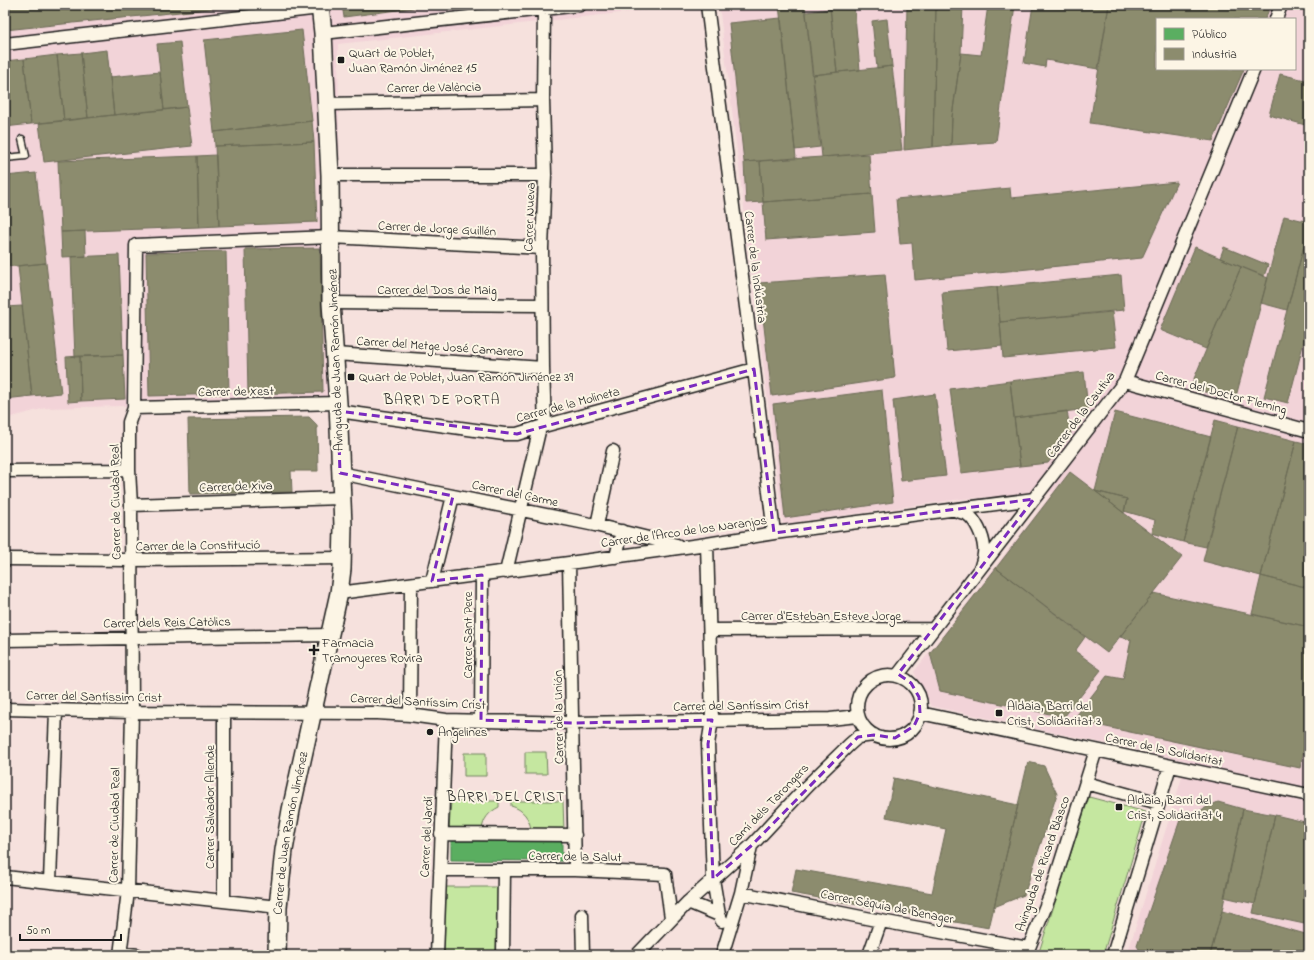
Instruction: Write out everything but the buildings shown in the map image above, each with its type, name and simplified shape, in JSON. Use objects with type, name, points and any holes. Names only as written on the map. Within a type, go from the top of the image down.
[{"type":"street","points":[[323,33],[580,5]]},
{"type":"street","name":"Carrer de la Indústria","points":[[707,5],[774,533]]},
{"type":"street","points":[[1276,18],[1282,5]]},
{"type":"street","points":[[5,44],[320,7]]},
{"type":"street","name":"Avinguda de Juan Ramón Jiménez","points":[[312,712],[339,593],[343,558],[338,407],[331,303],[330,175],[323,33],[320,7]]},
{"type":"street","name":"Carrer Nueva","points":[[506,572],[520,510],[543,426],[542,248],[545,175],[543,100],[544,9]]},
{"type":"street","name":"Carrer de la Cautiva","points":[[897,676],[1125,381],[1254,70]]},
{"type":"street","name":"Carrer de València","points":[[326,104],[543,100]]},
{"type":"street","points":[[330,175],[545,175]]},
{"type":"street","name":"Carrer de Jorge Guillén","points":[[331,237],[542,248]]},
{"type":"street","name":"Carrer de Ciudad Real","points":[[120,954],[128,891],[132,712],[129,422],[134,408],[136,245],[331,237]]},
{"type":"street","name":"Carrer del Dos de Maig","points":[[331,303],[542,305]]},
{"type":"street","name":"Carrer del Metge José Camarero","points":[[335,354],[543,368]]},
{"type":"street","name":"Carrer de la Molineta","points":[[338,407],[504,434],[517,434],[754,369]]},
{"type":"street","name":"Carrer del Doctor Fleming","points":[[1125,381],[1309,431]]},
{"type":"street","name":"Carrer de Xest","points":[[134,408],[338,407]]},
{"type":"street","points":[[597,526],[613,451]]},
{"type":"street","points":[[5,471],[129,470]]},
{"type":"street","name":"Carrer del Carme","points":[[340,473],[597,526],[684,547]]},
{"type":"street","points":[[432,581],[453,496]]},
{"type":"street","name":"Carrer de Xiva","points":[[131,505],[341,498]]},
{"type":"street","name":"Carrer de l'Arco de los Naranjos","points":[[339,593],[506,572],[707,544],[774,533],[1034,499]]},
{"type":"street","points":[[952,510],[966,514],[974,520],[984,547],[980,569]]},
{"type":"street","points":[[616,557],[622,532]]},
{"type":"street","points":[[707,544],[712,720],[708,744],[713,879],[720,915],[728,932]]},
{"type":"street","name":"Carrer de la Constitució","points":[[5,559],[131,560],[343,558]]},
{"type":"street","name":"Carrer de la Unión","points":[[569,563],[575,870]]},
{"type":"street","name":"Carrer Sant Pere","points":[[481,720],[482,575]]},
{"type":"street","points":[[410,714],[411,584]]},
{"type":"street","name":"Carrer d'Esteban Esteve Jorge","points":[[710,630],[932,629]]},
{"type":"street","name":"Carrer dels Reis Catòlics","points":[[5,640],[330,635]]},
{"type":"street","points":[[880,676],[897,676],[911,683],[916,690],[919,697],[920,713],[914,726],[902,736],[880,738],[874,735],[861,721],[857,708],[858,699],[861,691],[872,680],[880,676]]},
{"type":"street","name":"Carrer del Santíssim Crist","points":[[5,709],[224,713],[377,713],[410,714],[446,720],[573,723],[830,719],[861,721]]},
{"type":"street","points":[[50,882],[56,710]]},
{"type":"street","name":"Carrer de Juan Ramón Jiménez","points":[[277,955],[278,907],[286,836],[312,712]]},
{"type":"street","name":"Carrer Salvador Allende","points":[[224,713],[224,901]]},
{"type":"street","name":"Carrer de la Solidaritat","points":[[920,713],[1309,795]]},
{"type":"street","name":"Carrer del Jardí","points":[[437,955],[446,720]]},
{"type":"street","name":"Camí dels Tarongers","points":[[637,955],[671,918],[751,846],[849,744],[858,737],[874,735]]},
{"type":"street","name":"Avinguda de Ricard Blasco","points":[[1027,952],[1050,893],[1096,750]]},
{"type":"street","points":[[1113,955],[1170,766]]},
{"type":"street","points":[[1086,783],[1159,803]]},
{"type":"street","points":[[441,834],[575,835]]},
{"type":"street","points":[[722,955],[728,932],[742,893],[751,846]]},
{"type":"street","name":"Carrer de la Salut","points":[[440,870],[575,870],[665,874],[671,918]]},
{"type":"street","points":[[503,955],[504,870]]},
{"type":"street","points":[[5,878],[278,907]]},
{"type":"street","name":"Carrer Sèquia de Benager","points":[[742,893],[1027,952]]},
{"type":"street","points":[[688,902],[720,915]]},
{"type":"street","points":[[582,915],[583,955]]},
{"type":"street","points":[[869,955],[880,921]]},
{"type":"street","points":[[120,954],[138,955]]},
{"type":"lane","points":[[5,158],[26,156],[22,139]]},
{"type":"highlighted area","points":[[754,369],[774,533],[1034,499],[898,674],[911,683],[919,697],[920,713],[914,726],[895,738],[874,735],[858,737],[751,846],[713,879],[708,744],[712,720],[573,723],[481,720],[482,575],[432,581],[453,496],[340,473],[338,411],[517,434]]},
{"type":"shaded area","points":[[5,5],[693,5],[338,44],[342,400],[45,408],[5,419]]},
{"type":"shaded area","points":[[719,5],[1309,5],[1309,955],[1127,955],[1187,761],[931,706],[914,672],[1053,492],[962,499],[783,524]]},
{"type":"green space","points":[[525,752],[546,752],[547,774],[525,774]]},
{"type":"green space","points":[[464,753],[486,753],[486,776],[464,776]]},
{"type":"green space","points":[[1089,797],[1146,812],[1103,955],[1038,955]]},
{"type":"green space","points":[[451,801],[499,801],[499,807],[487,816],[482,830],[449,830]]},
{"type":"green space","points":[[511,801],[563,801],[564,831],[531,830],[525,815],[519,809],[511,806]]},
{"type":"green space","points":[[445,887],[498,887],[496,955],[444,955]]},
{"type":"place","name":"Quart de Poblet, Juan Ramón Jiménez 15","points":[[341,60]]},
{"type":"place","name":"Quart de Poblet, Juan Ramón Jiménez 39","points":[[351,377]]},
{"type":"place","name":"Farmacia Tramoyeres Rovira","points":[[314,650]]},
{"type":"place","name":"Aldaia, Barri del Crist, Solidaritat 3","points":[[999,713]]},
{"type":"place","name":"Angelines","points":[[430,732]]},
{"type":"place","name":"Aldaia, Barri del Crist, Solidaritat 4","points":[[1119,807]]},
{"type":"district","name":"BARRI DE PORTA","points":[[442,400]]},
{"type":"district","name":"BARRI DEL CRIST","points":[[506,797]]}]
